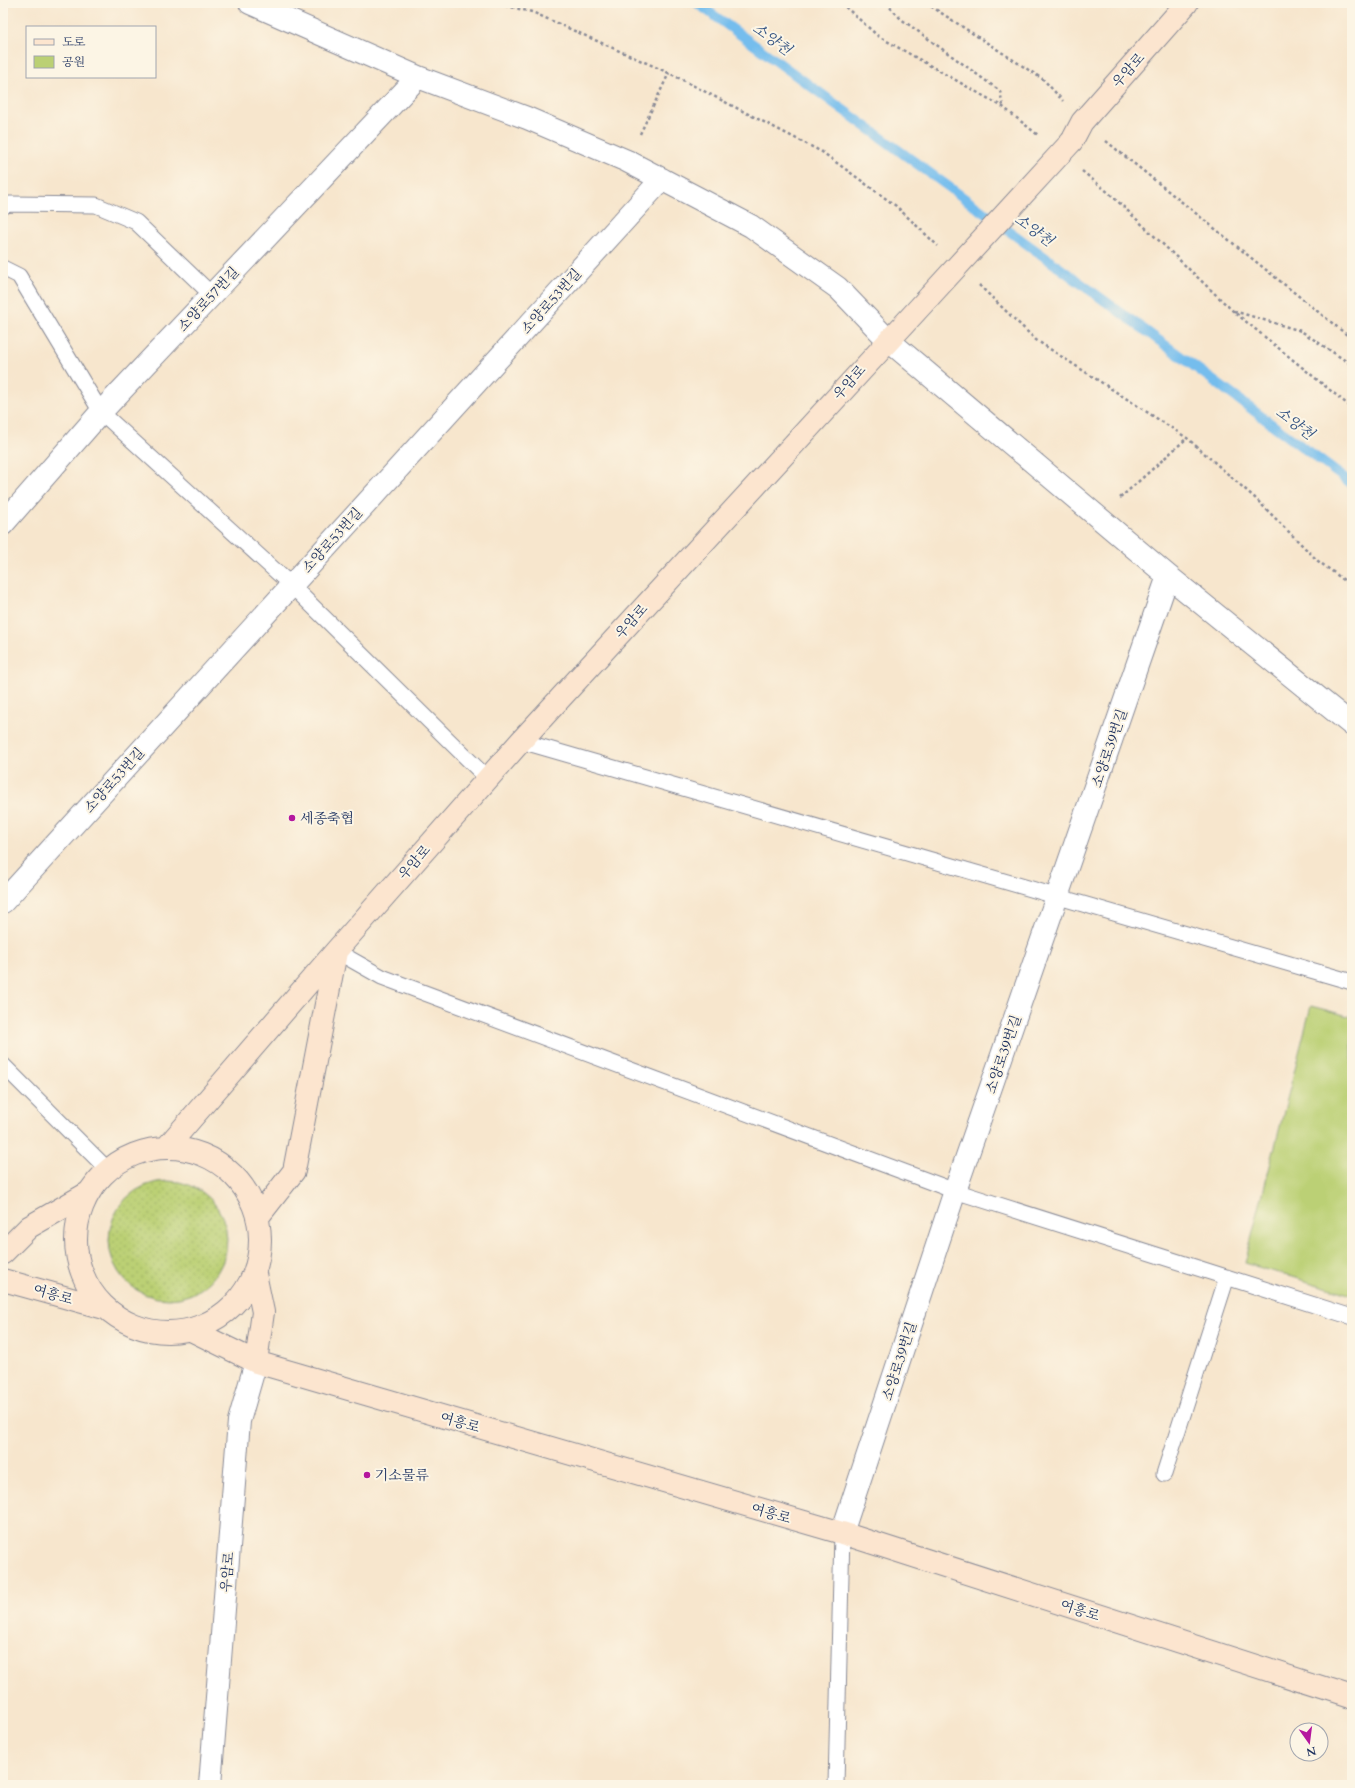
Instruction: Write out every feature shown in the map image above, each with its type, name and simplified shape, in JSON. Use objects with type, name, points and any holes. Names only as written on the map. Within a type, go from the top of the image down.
[{"type":"street","points":[[250,3],[418,77],[527,118],[627,161],[751,226],[838,288],[888,340],[1098,518],[1352,725]]},
{"type":"street","name":"우암로","points":[[166,1148],[336,951],[521,741],[930,296],[1077,131],[1188,3]]},
{"type":"street","name":"소양로57번길","points":[[3,524],[101,412],[418,77]]},
{"type":"street","name":"소양로53번길","points":[[3,902],[662,179]]},
{"type":"street","name":"소양로39번길","points":[[842,1533],[955,1191],[1168,576]]},
{"type":"street","points":[[258,1217],[294,1171],[336,951]]},
{"type":"street","points":[[3,1253],[29,1227],[88,1193],[108,1170],[135,1154],[166,1148],[197,1152],[225,1166],[246,1189],[258,1217],[261,1246],[255,1274],[240,1300],[218,1318],[191,1330],[160,1333],[130,1325],[104,1308],[85,1283],[76,1253],[77,1222],[88,1193]]},
{"type":"street","points":[[255,1274],[263,1312],[256,1362]]},
{"type":"street","name":"여흥로","points":[[3,1280],[104,1308]]},
{"type":"street","name":"여흥로","points":[[191,1330],[256,1362],[842,1533],[1352,1697]]},
{"type":"street","name":"우암로","points":[[210,1785],[239,1421],[256,1362]]},
{"type":"lane","points":[[3,206],[10,204],[96,205],[136,222],[212,295]]},
{"type":"lane","points":[[3,268],[19,276],[101,412],[291,585],[488,779]]},
{"type":"lane","points":[[521,741],[1352,982]]},
{"type":"lane","points":[[336,951],[382,977],[955,1191],[1352,1317]]},
{"type":"lane","points":[[3,1065],[108,1170]]},
{"type":"lane","points":[[1164,1474],[1227,1277]]},
{"type":"lane","points":[[836,1785],[842,1533]]},
{"type":"path","points":[[841,3],[878,36],[1003,107],[1038,136]]},
{"type":"path","points":[[886,3],[901,19],[1000,91],[1003,107]]},
{"type":"path","points":[[926,3],[1044,80],[1077,131],[1352,339]]},
{"type":"path","points":[[627,161],[669,73]]},
{"type":"path","points":[[1080,169],[1109,193],[1233,311],[1352,408]]},
{"type":"path","points":[[1233,311],[1301,331],[1352,365]]},
{"type":"path","points":[[1098,518],[1187,438]]},
{"type":"green space","points":[[1311,1006],[1352,1017],[1352,1295],[1245,1263]]},
{"type":"green space","points":[[168,1181],[179,1182],[191,1186],[210,1198],[222,1217],[226,1229],[226,1251],[222,1263],[210,1282],[191,1294],[179,1298],[168,1299],[157,1298],[145,1294],[126,1282],[114,1263],[110,1251],[109,1240],[110,1229],[114,1217],[126,1198],[145,1186],[157,1182]]},
{"type":"waterway","name":"소양천","points":[[697,3],[1183,358],[1352,484]]},
{"type":"place","name":"세종축협","points":[[292,818]]},
{"type":"place","name":"기소물류","points":[[367,1475]]}]
